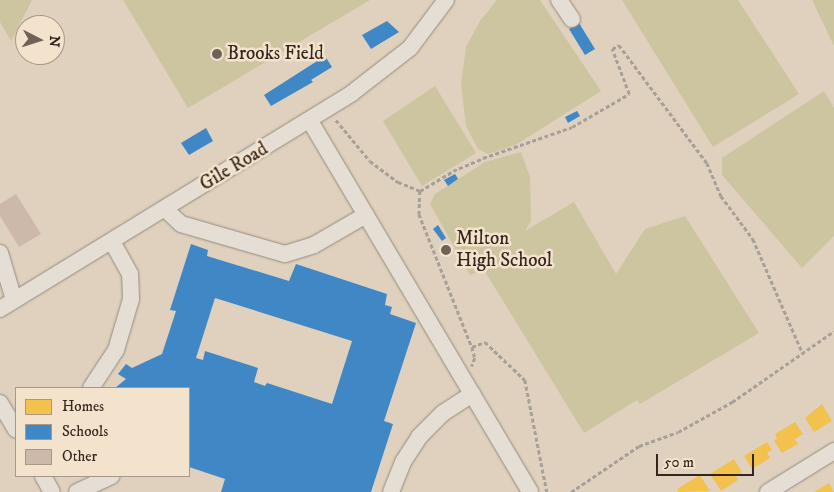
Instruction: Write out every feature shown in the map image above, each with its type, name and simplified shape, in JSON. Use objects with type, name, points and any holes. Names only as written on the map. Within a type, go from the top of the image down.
[{"type":"street","name":"Gile Road","points":[[0,309],[328,109],[410,48],[446,0]]},
{"type":"street","points":[[559,0],[572,19]]},
{"type":"street","points":[[310,121],[530,492]]},
{"type":"street","points":[[165,209],[175,221],[187,226],[285,254],[314,245],[366,215]]},
{"type":"street","points":[[92,387],[116,350],[131,299],[130,274],[112,242]]},
{"type":"street","points":[[0,253],[14,300]]},
{"type":"street","points":[[391,492],[403,462],[419,437],[443,413],[472,394]]},
{"type":"street","points":[[0,403],[15,428]]},
{"type":"street","points":[[768,492],[834,451]]},
{"type":"street","points":[[44,477],[52,492]]},
{"type":"street","points":[[77,492],[110,477]]},
{"type":"path","points":[[328,109],[344,132],[370,161],[398,182],[420,191],[483,158],[572,127],[629,94],[612,48],[619,45],[704,159],[721,196],[740,219],[766,265],[803,354]]},
{"type":"path","points":[[420,191],[419,214],[476,358],[474,365],[460,373]]},
{"type":"path","points":[[571,492],[639,446],[678,432],[732,402],[834,331]]},
{"type":"path","points":[[472,347],[486,342],[525,380],[547,492]]},
{"type":"shaded area","points":[[0,0],[32,0],[24,15],[15,15],[15,33],[11,41],[0,22]]},
{"type":"shaded area","name":"Brooks Field","points":[[123,0],[370,0],[188,108]]},
{"type":"shaded area","points":[[497,0],[540,0],[601,91],[517,144],[488,154],[478,149],[466,126],[461,84],[466,47],[480,21]]},
{"type":"shaded area","points":[[622,0],[738,0],[799,94],[713,147]]},
{"type":"shaded area","points":[[812,0],[834,0],[834,46]]},
{"type":"shaded area","points":[[435,86],[476,153],[422,186],[383,121]]},
{"type":"shaded area","points":[[824,91],[834,108],[834,236],[802,268],[722,175],[722,158]]},
{"type":"shaded area","points":[[521,152],[530,177],[531,221],[525,231],[574,202],[616,274],[645,229],[685,216],[759,333],[640,404],[637,400],[584,433],[484,270],[470,275],[430,204],[435,194],[485,162]]},
{"type":"building: Homes","points":[[822,404],[832,421],[814,432],[805,418]]},
{"type":"building: Homes","points":[[795,422],[803,434],[795,439],[798,444],[782,453],[774,441],[777,439],[775,434]]},
{"type":"building: Homes","points":[[767,442],[772,450],[767,453],[770,458],[752,469],[744,456]]},
{"type":"building: Homes","points":[[734,459],[742,472],[736,476],[738,480],[721,491],[710,474]]},
{"type":"building: Homes","points":[[700,475],[710,491],[679,492],[677,489]]},
{"type":"building: Homes","points":[[829,483],[834,492],[814,492]]},
{"type":"building: Schools","points":[[387,21],[399,32],[371,49],[362,35]]},
{"type":"building: Schools","points":[[579,23],[595,49],[585,55],[569,29]]},
{"type":"building: Schools","points":[[325,56],[332,67],[311,80],[313,82],[271,106],[264,95]]},
{"type":"building: Schools","points":[[577,111],[580,116],[568,123],[565,117]]},
{"type":"building: Schools","points":[[206,128],[213,141],[189,155],[181,143]]},
{"type":"building: Schools","points":[[455,174],[458,179],[448,186],[444,180]]},
{"type":"building: Schools","points":[[438,225],[446,238],[442,241],[433,229]]},
{"type":"building: Schools","points":[[191,244],[208,250],[207,256],[289,281],[296,264],[387,294],[385,305],[392,307],[390,314],[416,323],[384,421],[393,424],[371,492],[221,492],[225,479],[190,467],[190,387],[116,387],[126,379],[118,374],[126,364],[132,368],[162,354],[176,311],[170,310]],"holes":[[[215,298],[352,341],[332,404],[267,383],[265,386],[254,382],[258,368],[205,351],[203,360],[196,358]]]},
{"type":"building: Other","points":[[16,194],[41,234],[19,247],[0,216],[0,204]]},
{"type":"place","name":"Brooks Field","points":[[217,54]]},
{"type":"place","name":"Milton High School","points":[[446,250]]}]
